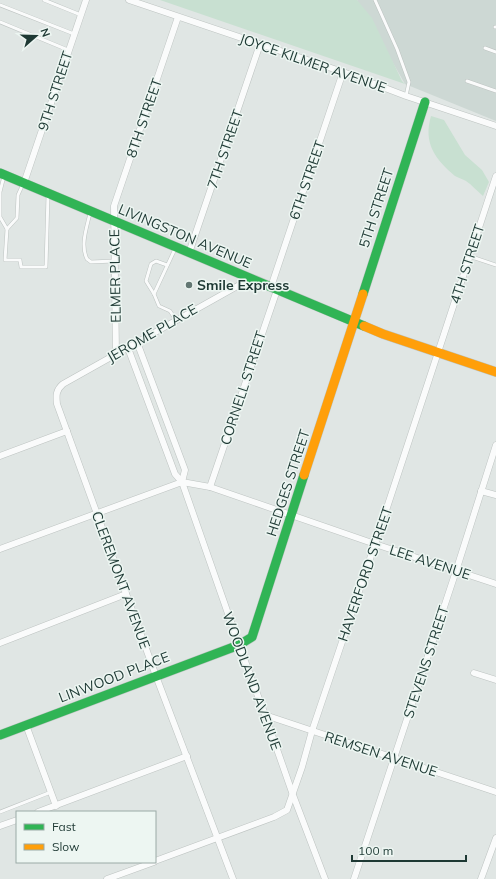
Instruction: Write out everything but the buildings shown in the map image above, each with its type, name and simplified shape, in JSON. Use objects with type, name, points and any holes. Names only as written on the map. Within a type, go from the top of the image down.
[{"type":"street","name":"9TH STREET","points":[[24,183],[86,0]]},
{"type":"street","name":"JOYCE KILMER AVENUE","points":[[129,0],[343,72],[406,96],[496,126]]},
{"type":"street","name":"8TH STREET","points":[[114,221],[114,206],[178,16]]},
{"type":"street","name":"7TH STREET","points":[[189,253],[260,44]]},
{"type":"street","name":"6TH STREET","points":[[274,289],[343,72]]},
{"type":"street","name":"5TH STREET","points":[[354,322],[425,102]]},
{"type":"street","name":"LIVINGSTON AVENUE","points":[[2,174],[354,322],[496,372]]},
{"type":"street","name":"4TH STREET","points":[[438,352],[496,176]]},
{"type":"street","name":"ELMER PLACE","points":[[114,221],[116,354]]},
{"type":"street","name":"JEROME PLACE","points":[[56,391],[63,384],[250,279]]},
{"type":"street","name":"CORNELL STREET","points":[[210,487],[274,289]]},
{"type":"street","name":"HEDGES STREET","points":[[239,645],[252,637],[354,322]]},
{"type":"street","name":"WOODLAND AVENUE","points":[[137,342],[185,470],[182,482]]},
{"type":"street","name":"WOODLAND AVENUE","points":[[128,348],[175,474],[182,482],[293,795],[325,879]]},
{"type":"street","name":"HAVERFORD STREET","points":[[156,861],[218,839],[274,817],[287,810],[312,731],[376,544],[438,352]]},
{"type":"street","name":"CLEREMONT AVENUE","points":[[56,391],[58,404],[67,431],[126,594],[233,879]]},
{"type":"street","points":[[0,456],[67,431]]},
{"type":"street","name":"STEVENS STREET","points":[[354,879],[496,445]]},
{"type":"street","name":"LEE AVENUE","points":[[182,482],[210,487],[496,584]]},
{"type":"street","points":[[0,549],[182,482]]},
{"type":"street","points":[[481,490],[496,495]]},
{"type":"street","points":[[0,642],[126,594]]},
{"type":"street","name":"LINWOOD PLACE","points":[[0,735],[239,645]]},
{"type":"street","points":[[474,673],[496,680]]},
{"type":"street","name":"REMSEN AVENUE","points":[[265,715],[496,792]]},
{"type":"street","points":[[26,725],[56,806]]},
{"type":"street","points":[[41,811],[187,756]]},
{"type":"street","points":[[0,826],[16,820]]},
{"type":"street","points":[[481,879],[496,838]]},
{"type":"street","name":"HAVERFORD STREET","points":[[107,879],[151,863]]},
{"type":"lane","points":[[44,0],[81,15]]},
{"type":"lane","points":[[376,0],[409,82],[406,96]]},
{"type":"lane","points":[[0,5],[74,34]]},
{"type":"lane","points":[[0,22],[69,51]]},
{"type":"lane","points":[[485,48],[496,52]]},
{"type":"lane","points":[[467,81],[496,91]]},
{"type":"lane","points":[[2,174],[0,217],[7,229],[5,260],[20,260],[21,267],[46,267],[48,193]]},
{"type":"lane","points":[[7,229],[17,218],[18,195],[24,183]]},
{"type":"lane","points":[[90,211],[85,233],[85,255],[91,262],[114,262]]},
{"type":"lane","points":[[154,294],[176,247]]},
{"type":"lane","points":[[469,256],[496,265]]},
{"type":"lane","points":[[167,265],[156,261],[151,264],[146,280],[159,306],[170,311],[176,320]]},
{"type":"lane","points":[[0,812],[51,792]]},
{"type":"shaded area","points":[[357,0],[496,0],[496,121],[405,84]]},
{"type":"green space","points":[[160,0],[357,0],[372,18],[402,81],[405,84]]},
{"type":"green space","points":[[431,116],[444,120],[465,155],[482,170],[489,182],[483,196],[466,181],[455,176],[448,170],[432,150],[429,134]]},
{"type":"traffic: fast","points":[[363,294],[425,102]]},
{"type":"traffic: fast","points":[[0,173],[364,326]]},
{"type":"traffic: fast","points":[[0,735],[239,645],[252,637],[304,475]]},
{"type":"traffic: slow","points":[[304,475],[363,294]]},
{"type":"traffic: slow","points":[[364,326],[383,334],[496,372]]},
{"type":"place","name":"Smile Express","points":[[189,285]]}]
